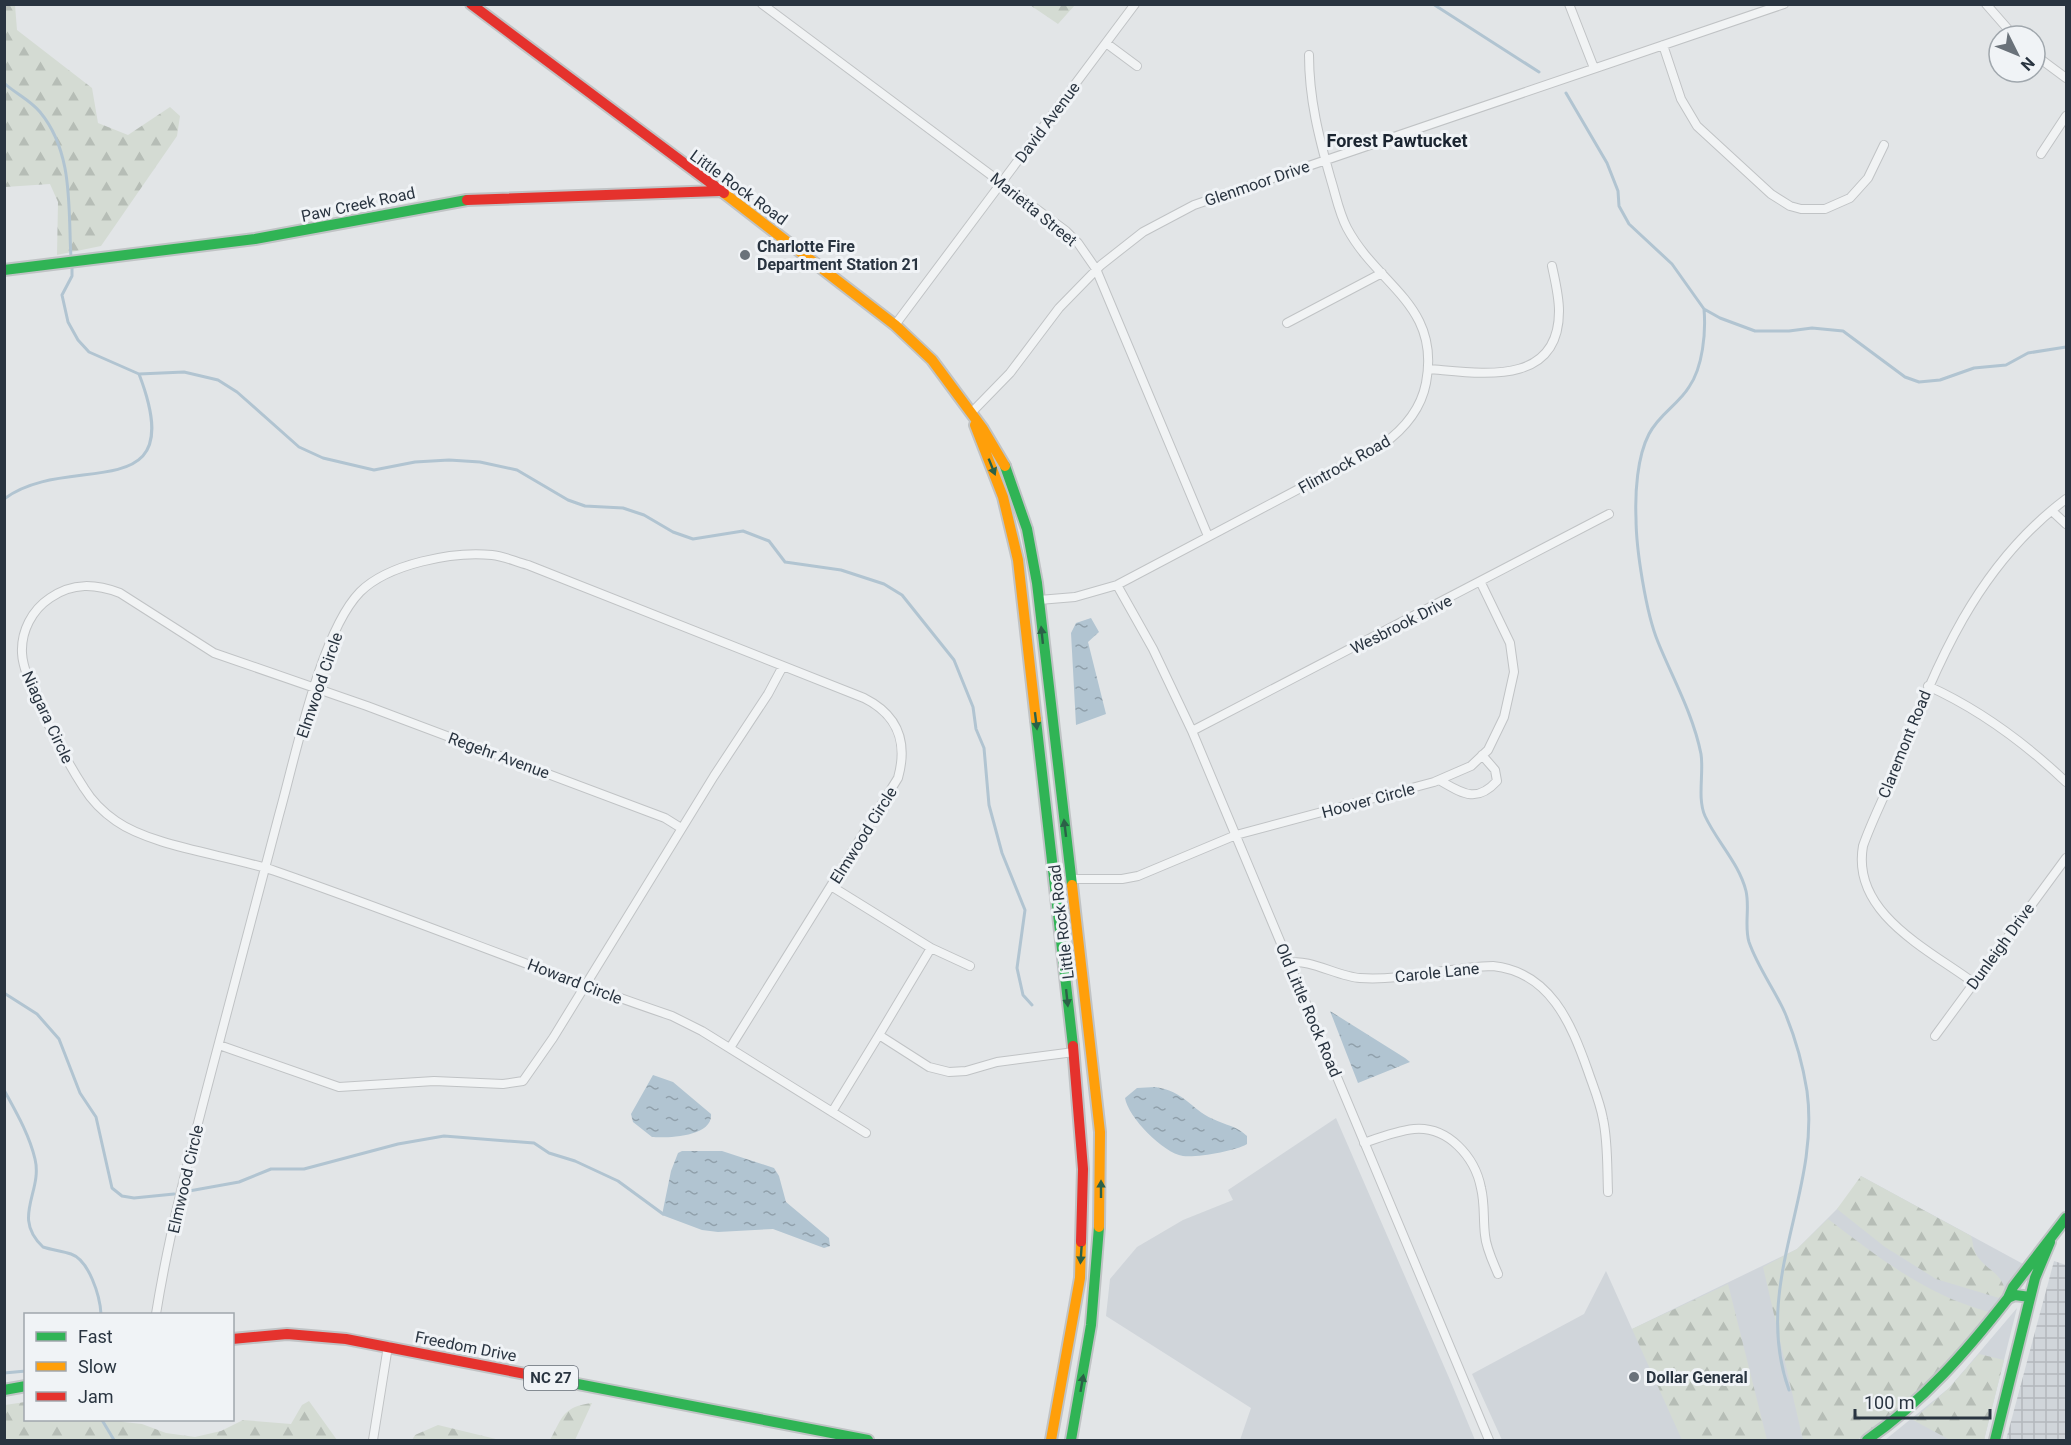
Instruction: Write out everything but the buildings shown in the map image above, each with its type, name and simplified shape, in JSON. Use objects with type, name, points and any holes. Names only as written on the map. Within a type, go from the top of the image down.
[{"type":"main road","name":"Little Rock Road","points":[[474,6],[786,239],[894,325],[932,360],[994,444],[1013,485],[1027,529],[1039,600],[1100,1132],[1101,1198],[1092,1325],[1071,1440]]},
{"type":"main road","name":"Paw Creek Road","points":[[4,270],[59,265],[286,234],[390,211],[455,200],[719,191]]},
{"type":"main road","name":"Little Rock Road","points":[[971,413],[1003,497],[1018,560],[1074,1052],[1083,1169],[1082,1246],[1074,1320],[1051,1440]]},
{"type":"main road","points":[[1867,1440],[1901,1416],[1941,1379],[2008,1298],[2024,1273],[2067,1218]]},
{"type":"main road","points":[[1995,1440],[2030,1297],[2050,1242]]},
{"type":"main road","points":[[2008,1298],[2015,1295],[2030,1297]]},
{"type":"main road","name":"Freedom Drive","points":[[234,1339],[308,1335],[388,1346],[868,1440]]},
{"type":"main road","points":[[4,1390],[24,1386]]},
{"type":"street","name":"Marietta Street","points":[[762,4],[1066,231],[1078,243],[1096,269],[1208,536]]},
{"type":"street","name":"David Avenue","points":[[894,325],[1135,4]]},
{"type":"street","points":[[1569,4],[1594,68]]},
{"type":"street","name":"Glenmoor Drive","points":[[971,413],[1010,373],[1059,308],[1096,269],[1121,248],[1171,215],[1194,205],[1784,4]]},
{"type":"street","points":[[1986,4],[2004,24]]},
{"type":"street","points":[[1106,43],[1137,66]]},
{"type":"street","points":[[1663,45],[1681,99],[1697,126],[1771,194],[1790,206],[1801,209],[1825,209],[1850,198],[1868,178],[1884,145]]},
{"type":"street","name":"Flintrock Road","points":[[1039,600],[1075,597],[1117,585],[1392,438],[1403,428],[1417,408],[1426,387],[1429,369],[1429,355],[1422,325],[1412,306],[1382,273],[1346,226],[1325,160],[1311,99],[1309,55]]},
{"type":"street","points":[[2047,64],[2067,78]]},
{"type":"street","points":[[2041,154],[2067,116]]},
{"type":"street","points":[[1429,369],[1503,374],[1525,368],[1535,361],[1548,347],[1558,323],[1559,309],[1552,266]]},
{"type":"street","points":[[1287,323],[1382,273]]},
{"type":"street","name":"Claremont Road","points":[[1974,983],[1883,916],[1872,901],[1863,877],[1863,846],[1928,686],[1950,640],[1981,590],[2019,544],[2067,499]]},
{"type":"street","points":[[2052,512],[2067,524]]},
{"type":"street","name":"Wesbrook Drive","points":[[1192,731],[1481,583],[1609,514]]},
{"type":"street","name":"Elmwood Circle","points":[[156,1313],[191,1151],[315,687],[343,618],[356,598],[370,584],[413,564],[481,554],[495,555],[528,565],[875,704],[889,716],[900,735],[903,755],[898,778],[730,1048]]},
{"type":"street","name":"Hoover Circle","points":[[1071,879],[1122,879],[1138,876],[1236,835],[1439,780],[1471,766],[1482,755],[1504,717],[1514,672],[1510,644],[1481,583]]},
{"type":"street","name":"Niagara Circle","points":[[265,868],[151,837],[132,830],[104,812],[74,772],[34,692],[22,660],[23,635],[34,613],[46,601],[64,590],[95,585],[120,593],[214,653],[315,687]]},
{"type":"street","name":"Old Little Rock Road","points":[[1117,585],[1153,650],[1192,731],[1489,1440]]},
{"type":"street","points":[[219,1045],[339,1087],[449,1080],[515,1084],[523,1081],[531,1072],[681,828],[768,694],[783,666]]},
{"type":"street","points":[[1928,686],[1963,703],[2005,729],[2067,782]]},
{"type":"street","name":"Regehr Avenue","points":[[315,687],[568,780],[665,818],[681,828]]},
{"type":"street","points":[[1439,780],[1460,792],[1476,796],[1489,789],[1497,781],[1495,770],[1482,755]]},
{"type":"street","name":"Dunleigh Drive","points":[[1935,1036],[2067,858]]},
{"type":"street","name":"Howard Circle","points":[[265,868],[680,1020],[730,1048],[866,1133]]},
{"type":"street","points":[[831,886],[931,948],[970,966]]},
{"type":"street","points":[[832,1112],[931,948]]},
{"type":"street","name":"Carole Lane","points":[[1290,963],[1299,961],[1346,976],[1371,979],[1493,966],[1512,969],[1534,980],[1546,989],[1564,1012],[1598,1098],[1606,1136],[1608,1192]]},
{"type":"street","points":[[879,1035],[929,1067],[949,1072],[966,1071],[998,1062],[1074,1052]]},
{"type":"street","points":[[1364,1143],[1397,1132],[1416,1129],[1435,1131],[1461,1148],[1471,1161],[1481,1185],[1485,1235],[1498,1274]]},
{"type":"street","points":[[373,1440],[388,1346]]},
{"type":"shaded area","points":[[1336,1118],[1475,1440],[1240,1440],[1251,1408],[1106,1316],[1110,1279],[1137,1247],[1183,1220],[1233,1200],[1228,1190]]},
{"type":"shaded area","points":[[1861,1176],[2025,1265],[1966,1341],[1898,1410],[1862,1437],[1856,1440],[1502,1440],[1472,1374],[1584,1314],[1606,1271],[1632,1329],[1797,1249],[1845,1201]]},
{"type":"shaded area","points":[[2054,1261],[2066,1265],[2066,1440],[2006,1440]]},
{"type":"shaded area","points":[[2017,1308],[1984,1440],[1885,1440],[1949,1388]]},
{"type":"green space","points":[[4,5],[15,5],[17,30],[92,88],[98,123],[128,135],[170,107],[180,116],[177,136],[101,246],[57,255],[58,202],[50,184],[5,187]]},
{"type":"green space","points":[[1030,5],[1075,5],[1058,24]]},
{"type":"green space","points":[[1861,1176],[1971,1236],[1976,1254],[1997,1275],[2005,1291],[1999,1298],[1936,1279],[1885,1247],[1837,1209]]},
{"type":"green space","points":[[1828,1219],[1904,1274],[1944,1296],[1989,1312],[1927,1385],[1856,1440],[1803,1440],[1763,1267],[1797,1249]]},
{"type":"green space","points":[[1728,1284],[1767,1440],[1682,1440],[1632,1329]]},
{"type":"green space","points":[[1979,1354],[2004,1360],[1984,1440],[1950,1440],[1913,1420],[1949,1388]]},
{"type":"green space","points":[[309,1401],[337,1440],[5,1440],[5,1405],[24,1402],[24,1421],[122,1421],[142,1424],[166,1433],[195,1437],[221,1431],[243,1420],[291,1424],[302,1405]]},
{"type":"green space","points":[[592,1403],[575,1440],[550,1440],[569,1410]]},
{"type":"green space","points":[[438,1425],[500,1440],[412,1440],[415,1435]]},
{"type":"water","points":[[1091,618],[1099,632],[1088,642],[1106,714],[1076,725],[1071,633],[1076,623]]},
{"type":"water","points":[[1330,1011],[1405,1058],[1410,1062],[1358,1083]]},
{"type":"water","points":[[653,1075],[673,1082],[711,1114],[710,1122],[697,1132],[652,1137],[633,1122],[631,1114]]},
{"type":"water","points":[[1155,1087],[1181,1096],[1205,1115],[1239,1130],[1247,1136],[1247,1144],[1197,1156],[1183,1156],[1166,1148],[1139,1124],[1125,1098],[1137,1088]]},
{"type":"water","points":[[682,1151],[722,1151],[774,1168],[779,1176],[786,1202],[829,1238],[830,1246],[824,1248],[773,1229],[718,1232],[702,1230],[662,1215],[671,1171],[678,1153]]},
{"type":"waterway","points":[[1433,4],[1539,72]]},
{"type":"waterway","points":[[4,83],[40,112],[59,145],[67,182],[71,258]]},
{"type":"waterway","points":[[1566,93],[1607,163],[1618,191],[1619,206],[1629,224],[1672,264],[1704,309],[1720,318],[1755,331],[1812,328],[1843,331],[1905,377],[1919,382],[1940,380],[1974,368],[2006,365],[2028,353],[2066,347]]},
{"type":"waterway","points":[[72,265],[72,276],[62,295],[68,322],[78,340],[89,352],[139,374],[184,372],[218,380],[237,392],[299,447],[323,458],[374,470],[415,462],[449,460],[480,462],[517,470],[568,500],[585,506],[623,508],[644,515],[673,532],[693,539],[743,531],[769,541],[785,562],[841,570],[884,584],[902,595],[954,660],[973,707],[976,729],[984,748],[989,805],[1002,853],[1025,910],[1017,968],[1023,995],[1032,1005]]},
{"type":"waterway","points":[[1704,309],[1702,349],[1698,370],[1685,393],[1653,427],[1645,443],[1639,464],[1636,531],[1649,615],[1658,642],[1688,711],[1701,754],[1701,793],[1705,816],[1743,881],[1747,897],[1749,942],[1785,1013],[1801,1062],[1807,1091],[1809,1129],[1805,1166],[1782,1276],[1778,1313],[1779,1351],[1789,1390]]},
{"type":"waterway","points":[[4,499],[31,485],[60,478],[116,470],[137,461],[149,445],[151,417],[139,374]]},
{"type":"waterway","points":[[4,993],[37,1014],[59,1039],[80,1093],[96,1117],[112,1188],[122,1196],[134,1198],[174,1194]]},
{"type":"waterway","points":[[4,1090],[26,1132],[35,1159],[36,1171],[29,1225],[43,1247],[71,1254],[83,1263],[96,1289],[101,1313]]},
{"type":"waterway","points":[[189,1191],[239,1182],[271,1169],[304,1169],[398,1144],[444,1136],[534,1143],[549,1153],[575,1161],[618,1181],[663,1214]]},
{"type":"waterway","points":[[4,1373],[24,1371]]},
{"type":"waterway","points":[[103,1421],[114,1440]]},
{"type":"traffic: fast","points":[[4,270],[255,239],[467,200]]},
{"type":"traffic: fast","points":[[1005,466],[1027,529],[1037,583],[1072,885]]},
{"type":"traffic: fast","points":[[1036,720],[1073,1046]]},
{"type":"traffic: fast","points":[[2008,1298],[2013,1287],[2066,1218]]},
{"type":"traffic: fast","points":[[1071,1440],[1091,1325],[1099,1227]]},
{"type":"traffic: fast","points":[[1995,1440],[2035,1278],[2050,1242]]},
{"type":"traffic: fast","points":[[1867,1440],[1907,1409],[1943,1375],[2008,1298],[2015,1295],[2030,1297]]},
{"type":"traffic: fast","points":[[536,1376],[868,1440]]},
{"type":"traffic: fast","points":[[4,1390],[24,1386]]},
{"type":"traffic: slow","points":[[724,193],[895,325],[932,360],[983,429],[1005,466]]},
{"type":"traffic: slow","points":[[975,425],[1003,497],[1018,560],[1036,720]]},
{"type":"traffic: slow","points":[[1072,885],[1100,1132],[1099,1227]]},
{"type":"traffic: slow","points":[[1051,1440],[1080,1278],[1081,1242]]},
{"type":"traffic: jam","points":[[471,4],[724,193]]},
{"type":"traffic: jam","points":[[467,200],[719,191]]},
{"type":"traffic: jam","points":[[1073,1046],[1083,1169],[1081,1242]]},
{"type":"traffic: jam","points":[[234,1339],[287,1334],[346,1339],[536,1376]]},
{"type":"place","name":"Charlotte Fire Department Station 21","points":[[745,255]]},
{"type":"place","name":"Dollar General","points":[[1634,1377]]},
{"type":"district","name":"Forest Pawtucket","points":[[1397,141]]}]
